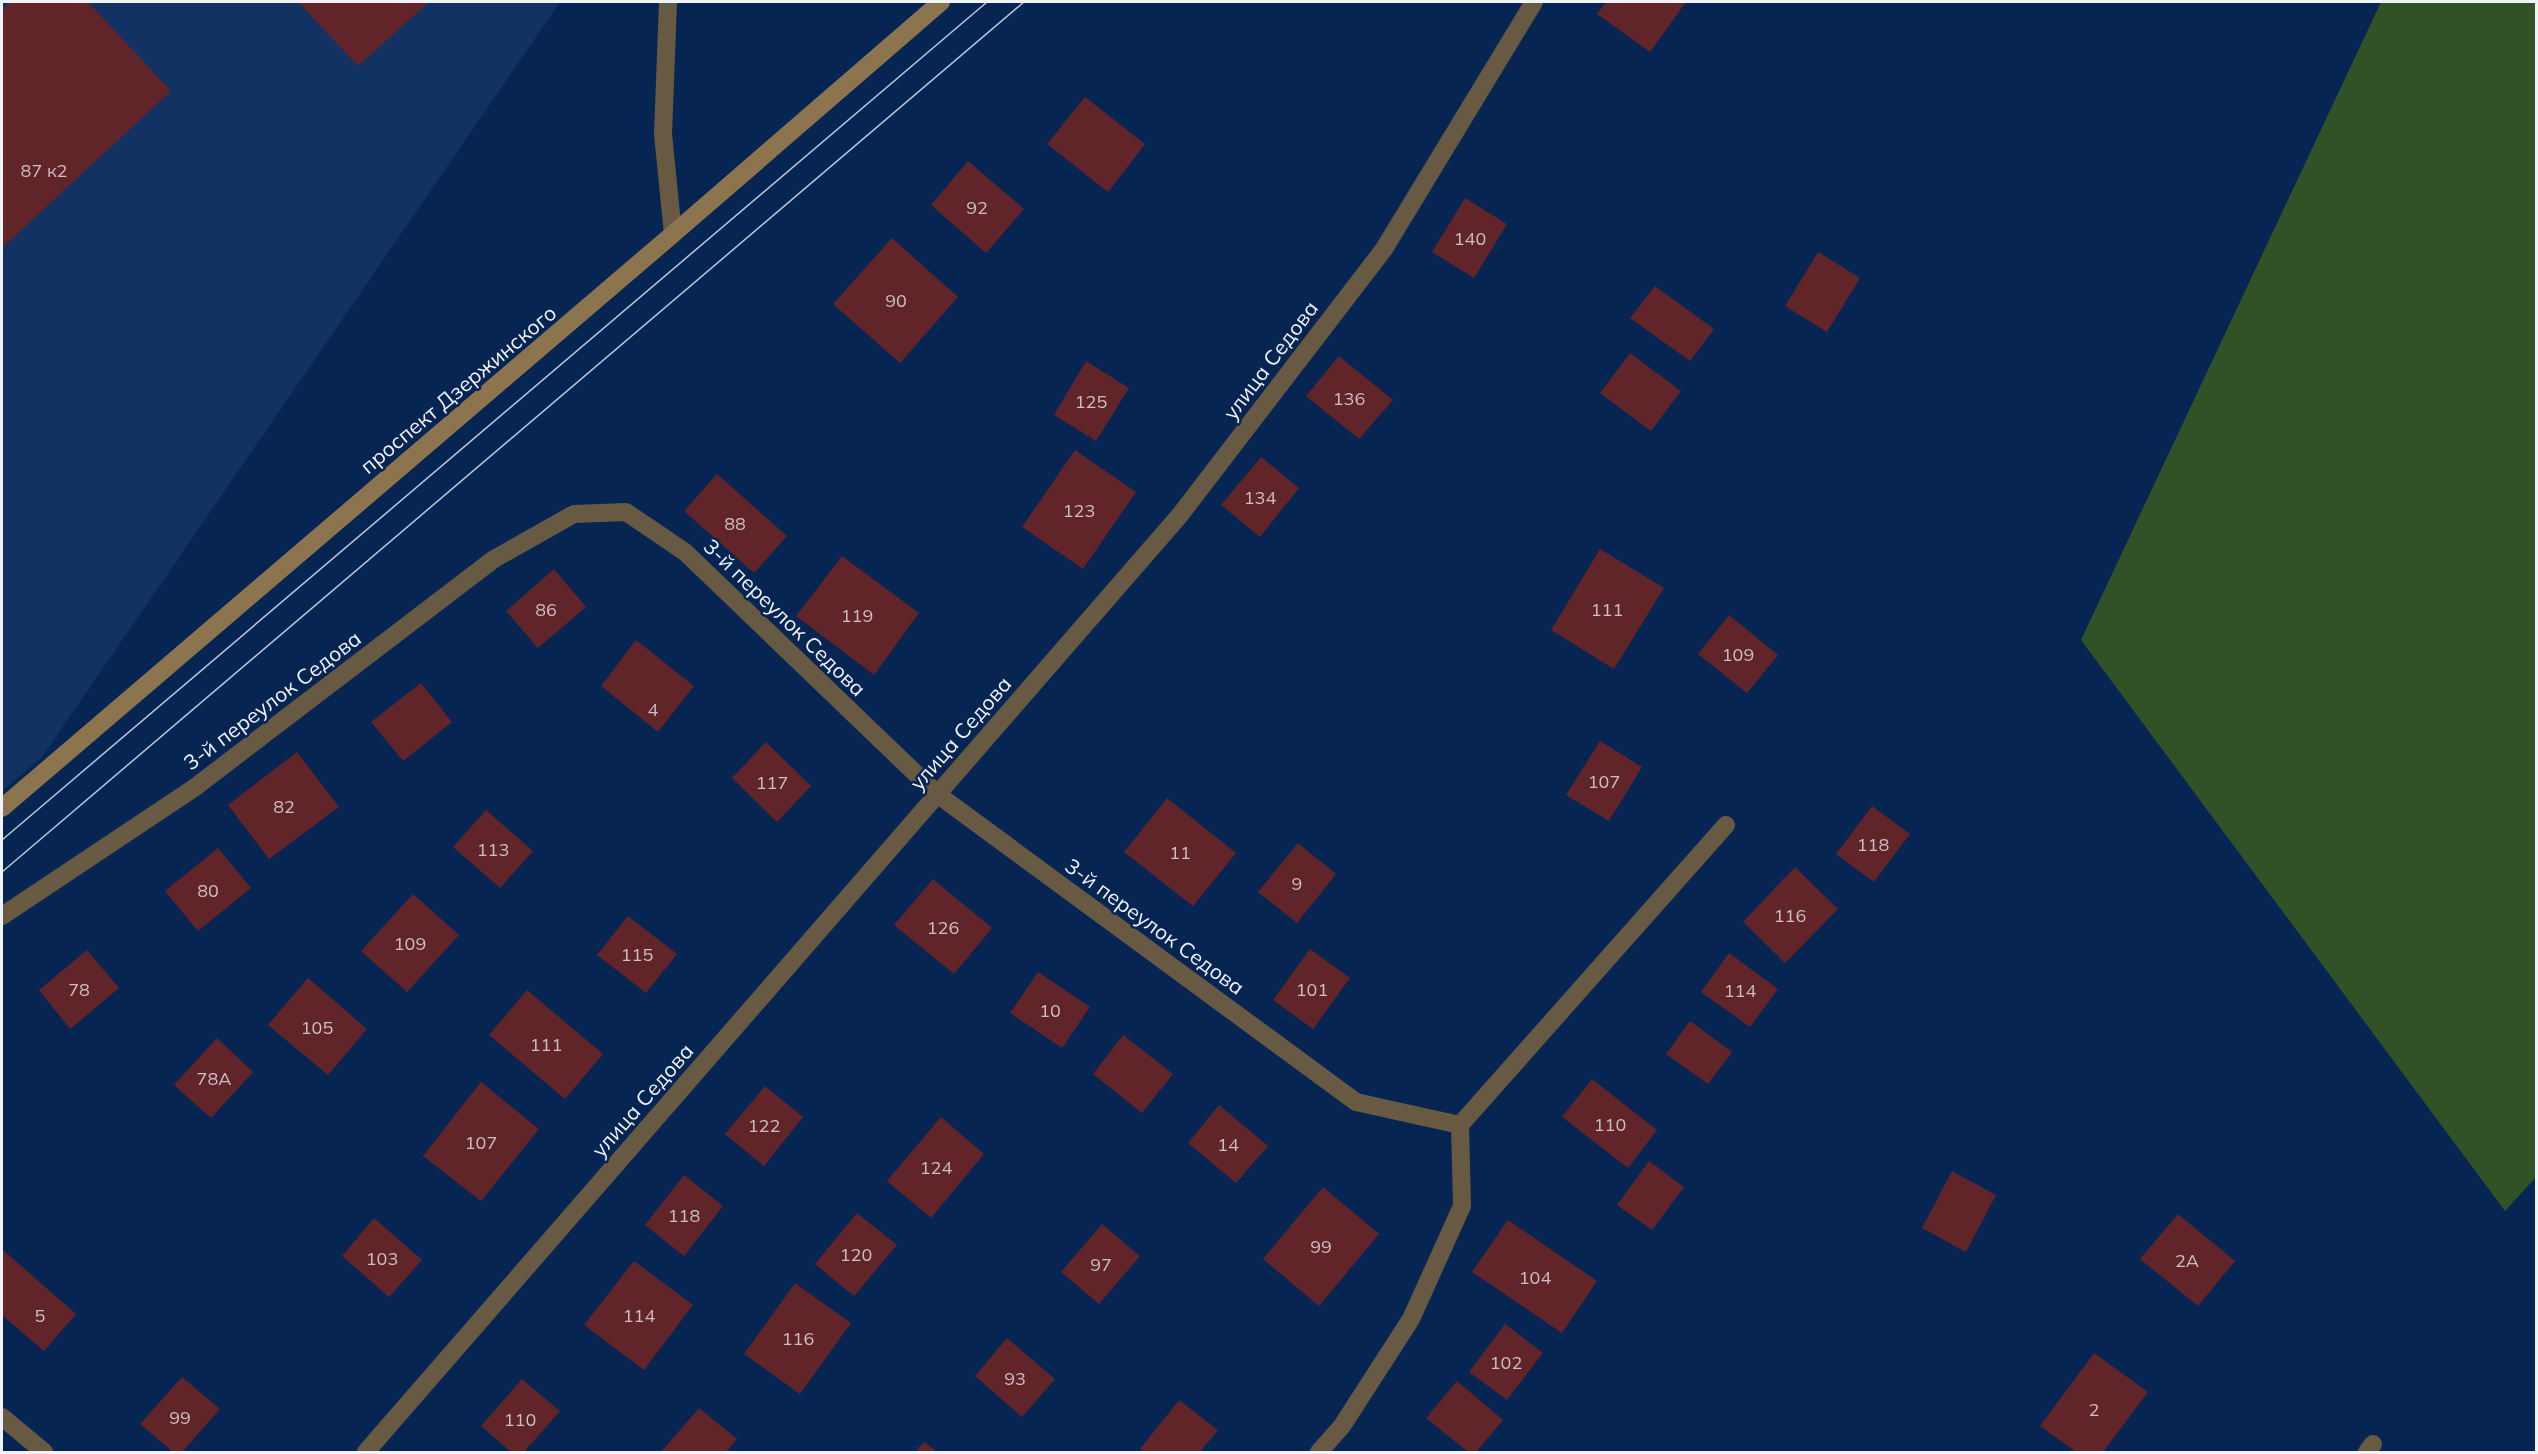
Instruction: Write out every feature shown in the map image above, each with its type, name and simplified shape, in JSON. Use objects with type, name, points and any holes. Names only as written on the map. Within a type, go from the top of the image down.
[{"type":"main road","name":"проспект Дзержинского","points":[[2,808],[941,2]]},
{"type":"street","points":[[668,2],[663,134],[673,234]]},
{"type":"street","name":"улица Седова","points":[[366,1452],[1180,515],[1384,249],[1534,2]]},
{"type":"street","name":"3-й переулок Седова","points":[[2,916],[194,788],[494,559],[574,514],[626,512],[685,552],[937,794],[1356,1102],[1460,1125]]},
{"type":"street","points":[[1319,1452],[1342,1426],[1411,1319],[1462,1206],[1460,1125],[1726,825]]},
{"type":"street","points":[[2,1417],[44,1452]]},
{"type":"shaded area","points":[[2,2],[560,2],[42,757],[2,791]]},
{"type":"green space","points":[[2381,2],[2536,2],[2536,1177],[2505,1211],[2081,640]]},
{"type":"building","points":[[10,2],[88,2],[171,91],[2,248],[2,10]]},
{"type":"building","points":[[298,2],[429,2],[358,66]]},
{"type":"building","points":[[1606,2],[1686,2],[1650,52],[1597,14]]},
{"type":"building","points":[[1085,97],[1145,144],[1108,192],[1047,144]]},
{"type":"building","points":[[968,161],[1024,209],[986,253],[931,205]]},
{"type":"building","points":[[1465,198],[1507,224],[1474,278],[1432,252]]},
{"type":"building","points":[[892,238],[958,297],[900,363],[833,304]]},
{"type":"building","points":[[1818,252],[1860,278],[1827,332],[1785,306]]},
{"type":"building","points":[[1655,286],[1714,329],[1690,361],[1630,318]]},
{"type":"building","points":[[1630,353],[1681,391],[1651,431],[1600,393]]},
{"type":"building","points":[[1339,356],[1393,400],[1359,439],[1306,396]]},
{"type":"building","points":[[1086,361],[1129,388],[1096,441],[1054,415]]},
{"type":"building","points":[[1075,450],[1136,492],[1083,569],[1022,527]]},
{"type":"building","points":[[1261,457],[1299,488],[1260,537],[1221,505]]},
{"type":"building","points":[[717,474],[787,536],[754,573],[684,511]]},
{"type":"building","points":[[1600,549],[1664,588],[1614,669],[1551,630]]},
{"type":"building","points":[[842,556],[919,613],[874,675],[796,616]]},
{"type":"building","points":[[554,569],[586,607],[538,648],[506,611]]},
{"type":"building","points":[[1729,615],[1778,655],[1747,693],[1698,654]]},
{"type":"building","points":[[636,640],[694,686],[658,732],[601,686]]},
{"type":"building","points":[[421,683],[452,722],[403,761],[371,722]]},
{"type":"building","points":[[1600,741],[1642,767],[1609,821],[1566,795]]},
{"type":"building","points":[[766,742],[811,786],[777,822],[732,778]]},
{"type":"building","points":[[297,752],[339,807],[269,859],[228,805]]},
{"type":"building","points":[[1167,798],[1236,853],[1193,906],[1124,852]]},
{"type":"building","points":[[1872,806],[1910,834],[1874,882],[1836,854]]},
{"type":"building","points":[[486,810],[533,851],[500,888],[453,847]]},
{"type":"building","points":[[1298,843],[1336,874],[1297,923],[1258,892]]},
{"type":"building","points":[[218,848],[251,888],[198,931],[165,891]]},
{"type":"building","points":[[1795,867],[1838,909],[1785,963],[1743,922]]},
{"type":"building","points":[[933,879],[992,928],[954,974],[894,925]]},
{"type":"building","points":[[413,894],[459,935],[407,992],[361,951]]},
{"type":"building","points":[[628,916],[677,954],[646,993],[597,955]]},
{"type":"building","points":[[1310,949],[1350,978],[1313,1029],[1273,1000]]},
{"type":"building","points":[[87,950],[119,988],[70,1029],[39,990]]},
{"type":"building","points":[[1729,953],[1778,989],[1750,1027],[1701,992]]},
{"type":"building","points":[[1038,972],[1090,1007],[1062,1048],[1010,1013]]},
{"type":"building","points":[[308,978],[367,1029],[328,1075],[268,1025]]},
{"type":"building","points":[[527,990],[603,1054],[565,1099],[489,1035]]},
{"type":"building","points":[[1690,1021],[1732,1052],[1708,1084],[1666,1054]]},
{"type":"building","points":[[1123,1035],[1173,1074],[1142,1113],[1093,1074]]},
{"type":"building","points":[[217,1038],[253,1072],[211,1118],[174,1085]]},
{"type":"building","points":[[1592,1079],[1657,1130],[1628,1168],[1562,1117]]},
{"type":"building","points":[[481,1082],[539,1129],[481,1201],[423,1156]]},
{"type":"building","points":[[765,1086],[803,1117],[764,1166],[725,1134]]},
{"type":"building","points":[[1219,1105],[1268,1146],[1236,1183],[1188,1143]]},
{"type":"building","points":[[941,1117],[984,1154],[931,1218],[887,1181]]},
{"type":"building","points":[[1649,1161],[1684,1187],[1652,1230],[1617,1205]]},
{"type":"building","points":[[1952,1171],[1996,1195],[1966,1252],[1922,1228]]},
{"type":"building","points":[[684,1175],[723,1206],[684,1256],[645,1225]]},
{"type":"building","points":[[1323,1187],[1379,1234],[1319,1306],[1263,1259]]},
{"type":"building","points":[[857,1213],[897,1245],[854,1296],[815,1264]]},
{"type":"building","points":[[2178,1214],[2235,1261],[2198,1306],[2140,1259]]},
{"type":"building","points":[[374,1218],[422,1260],[389,1297],[342,1256]]},
{"type":"building","points":[[1508,1220],[1597,1281],[1562,1333],[1472,1272]]},
{"type":"building","points":[[1102,1224],[1140,1256],[1099,1304],[1061,1272]]},
{"type":"building","points":[[2,1249],[76,1314],[44,1351],[2,1315]]},
{"type":"building","points":[[634,1261],[693,1305],[644,1370],[584,1325]]},
{"type":"building","points":[[795,1283],[851,1323],[800,1394],[744,1354]]},
{"type":"building","points":[[1505,1324],[1543,1353],[1507,1400],[1469,1372]]},
{"type":"building","points":[[1007,1338],[1055,1379],[1022,1417],[975,1376]]},
{"type":"building","points":[[2094,1353],[2148,1392],[2103,1452],[2076,1452],[2040,1426]]},
{"type":"building","points":[[182,1377],[220,1409],[182,1452],[173,1452],[140,1424]]},
{"type":"building","points":[[522,1379],[560,1411],[524,1452],[511,1452],[481,1426]]},
{"type":"building","points":[[1457,1381],[1503,1420],[1476,1452],[1468,1452],[1426,1418]]},
{"type":"building","points":[[1179,1400],[1218,1430],[1200,1452],[1144,1452],[1140,1449]]},
{"type":"building","points":[[699,1408],[737,1439],[726,1452],[661,1452]]},
{"type":"building","points":[[924,1442],[937,1452],[915,1452]]},
{"type":"tram line","points":[[2,840],[987,2]]},
{"type":"tram line","points":[[2,872],[1024,2]]}]
